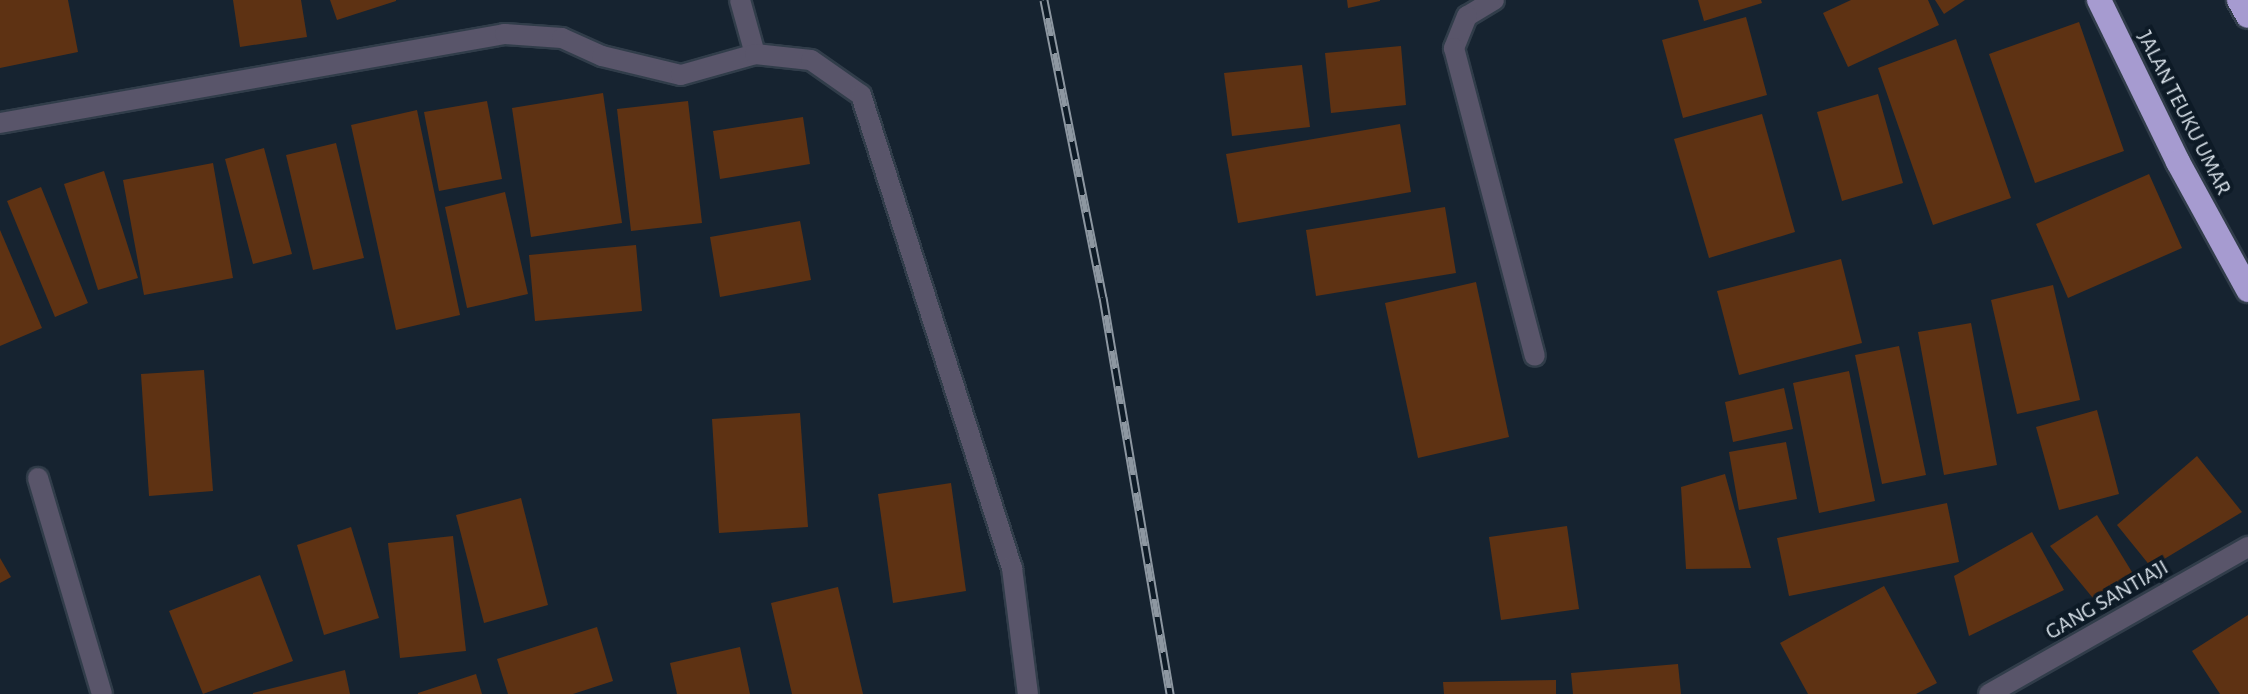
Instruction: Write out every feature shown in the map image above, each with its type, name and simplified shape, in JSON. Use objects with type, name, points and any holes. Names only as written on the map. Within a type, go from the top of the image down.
[{"type":"highway","name":"JALAN TEUKU UMAR","points":[[2099,0],[2242,281]]},
{"type":"highway","points":[[2239,0],[2248,16]]},
{"type":"street","points":[[740,0],[755,54]]},
{"type":"street","points":[[1494,0],[1467,16],[1454,48],[1535,356]]},
{"type":"street","points":[[0,123],[505,34],[562,38],[602,56],[681,75],[755,54],[811,60],[861,95],[1012,568],[1028,694]]},
{"type":"street","points":[[38,478],[102,694]]},
{"type":"street","name":"GANG SANTIAJI","points":[[1989,694],[2248,547]]},
{"type":"building","points":[[0,0],[68,0],[78,52],[0,68]]},
{"type":"building","points":[[233,0],[301,0],[307,37],[240,47]]},
{"type":"building","points":[[330,0],[396,0],[396,1],[337,20]]},
{"type":"building","points":[[1347,0],[1380,0],[1380,1],[1348,8]]},
{"type":"building","points":[[1698,0],[1761,0],[1762,3],[1704,21]]},
{"type":"building","points":[[1851,0],[1928,0],[1939,25],[1848,67],[1823,13]]},
{"type":"building","points":[[1935,0],[1965,0],[1944,14]]},
{"type":"building","points":[[1746,17],[1767,95],[1683,118],[1662,40]]},
{"type":"building","points":[[2079,22],[2124,151],[2035,183],[1989,54]]},
{"type":"building","points":[[1956,39],[2011,198],[1933,225],[1878,68]]},
{"type":"building","points":[[1401,46],[1406,105],[1331,113],[1325,53]]},
{"type":"building","points":[[1302,65],[1310,127],[1232,136],[1224,73]]},
{"type":"building","points":[[603,93],[622,223],[531,237],[512,108]]},
{"type":"building","points":[[1878,94],[1903,183],[1842,201],[1817,112]]},
{"type":"building","points":[[487,101],[502,179],[439,191],[424,112]]},
{"type":"building","points":[[688,101],[702,223],[631,231],[617,109]]},
{"type":"building","points":[[417,110],[460,315],[396,330],[351,125]]},
{"type":"building","points":[[1762,114],[1795,232],[1709,258],[1674,139]]},
{"type":"building","points":[[803,117],[810,164],[720,179],[713,131]]},
{"type":"building","points":[[1400,124],[1411,192],[1238,223],[1226,154]]},
{"type":"building","points":[[336,143],[364,258],[313,270],[286,155]]},
{"type":"building","points":[[264,148],[292,254],[253,264],[225,159]]},
{"type":"building","points":[[213,163],[233,278],[144,295],[123,180]]},
{"type":"building","points":[[104,171],[138,278],[98,290],[64,184]]},
{"type":"building","points":[[2149,174],[2182,248],[2068,298],[2036,224]]},
{"type":"building","points":[[41,187],[88,303],[55,317],[7,201]]},
{"type":"building","points":[[505,192],[528,294],[467,308],[445,207]]},
{"type":"building","points":[[1445,207],[1456,273],[1316,296],[1306,230]]},
{"type":"building","points":[[800,221],[811,280],[720,297],[710,237]]},
{"type":"building","points":[[0,230],[42,328],[0,346]]},
{"type":"building","points":[[636,245],[642,311],[535,321],[529,255]]},
{"type":"building","points":[[1841,259],[1862,343],[1739,375],[1717,291]]},
{"type":"building","points":[[1476,282],[1509,437],[1418,458],[1385,303]]},
{"type":"building","points":[[2053,285],[2080,400],[2017,414],[1991,300]]},
{"type":"building","points":[[1971,323],[1997,465],[1944,475],[1918,332]]},
{"type":"building","points":[[1899,346],[1926,475],[1882,484],[1855,355]]},
{"type":"building","points":[[204,370],[213,491],[149,496],[141,374]]},
{"type":"building","points":[[1849,371],[1875,501],[1819,513],[1793,383]]},
{"type":"building","points":[[1784,388],[1793,429],[1733,442],[1725,402]]},
{"type":"building","points":[[2097,410],[2119,494],[2059,510],[2036,427]]},
{"type":"building","points":[[800,413],[808,527],[719,533],[712,419]]},
{"type":"building","points":[[1786,442],[1797,499],[1739,510],[1729,452]]},
{"type":"building","points":[[2197,456],[2242,512],[2151,567],[2117,525]]},
{"type":"building","points":[[1725,474],[1751,568],[1686,569],[1681,487]]},
{"type":"building","points":[[951,483],[966,591],[893,603],[878,494]]},
{"type":"building","points":[[521,498],[548,605],[484,623],[456,515]]},
{"type":"building","points":[[1947,503],[1959,562],[1789,596],[1777,538]]},
{"type":"building","points":[[2097,515],[2135,577],[2097,603],[2050,546]]},
{"type":"building","points":[[1567,526],[1579,609],[1501,620],[1489,537]]},
{"type":"building","points":[[351,527],[379,618],[324,635],[297,545]]},
{"type":"building","points":[[2032,532],[2064,590],[1969,636],[1954,576]]},
{"type":"building","points":[[453,536],[466,651],[400,658],[388,543]]},
{"type":"building","points":[[0,558],[11,577],[0,583]]},
{"type":"building","points":[[260,575],[293,661],[203,694],[169,611]]},
{"type":"building","points":[[1884,586],[1937,683],[1916,694],[1808,694],[1780,643]]},
{"type":"building","points":[[838,587],[863,694],[792,694],[771,603]]},
{"type":"building","points":[[2248,615],[2248,694],[2220,694],[2192,651]]},
{"type":"building","points":[[597,627],[613,681],[573,694],[508,694],[497,659]]},
{"type":"building","points":[[740,647],[750,694],[677,694],[670,663]]},
{"type":"building","points":[[1678,664],[1681,694],[1573,694],[1571,673]]},
{"type":"building","points":[[345,670],[350,694],[253,694],[253,693]]},
{"type":"building","points":[[476,674],[482,694],[418,694],[418,693]]},
{"type":"building","points":[[1556,680],[1556,694],[1444,694],[1443,682]]},
{"type":"railway","points":[[1044,0],[1103,297],[1170,694]]}]
